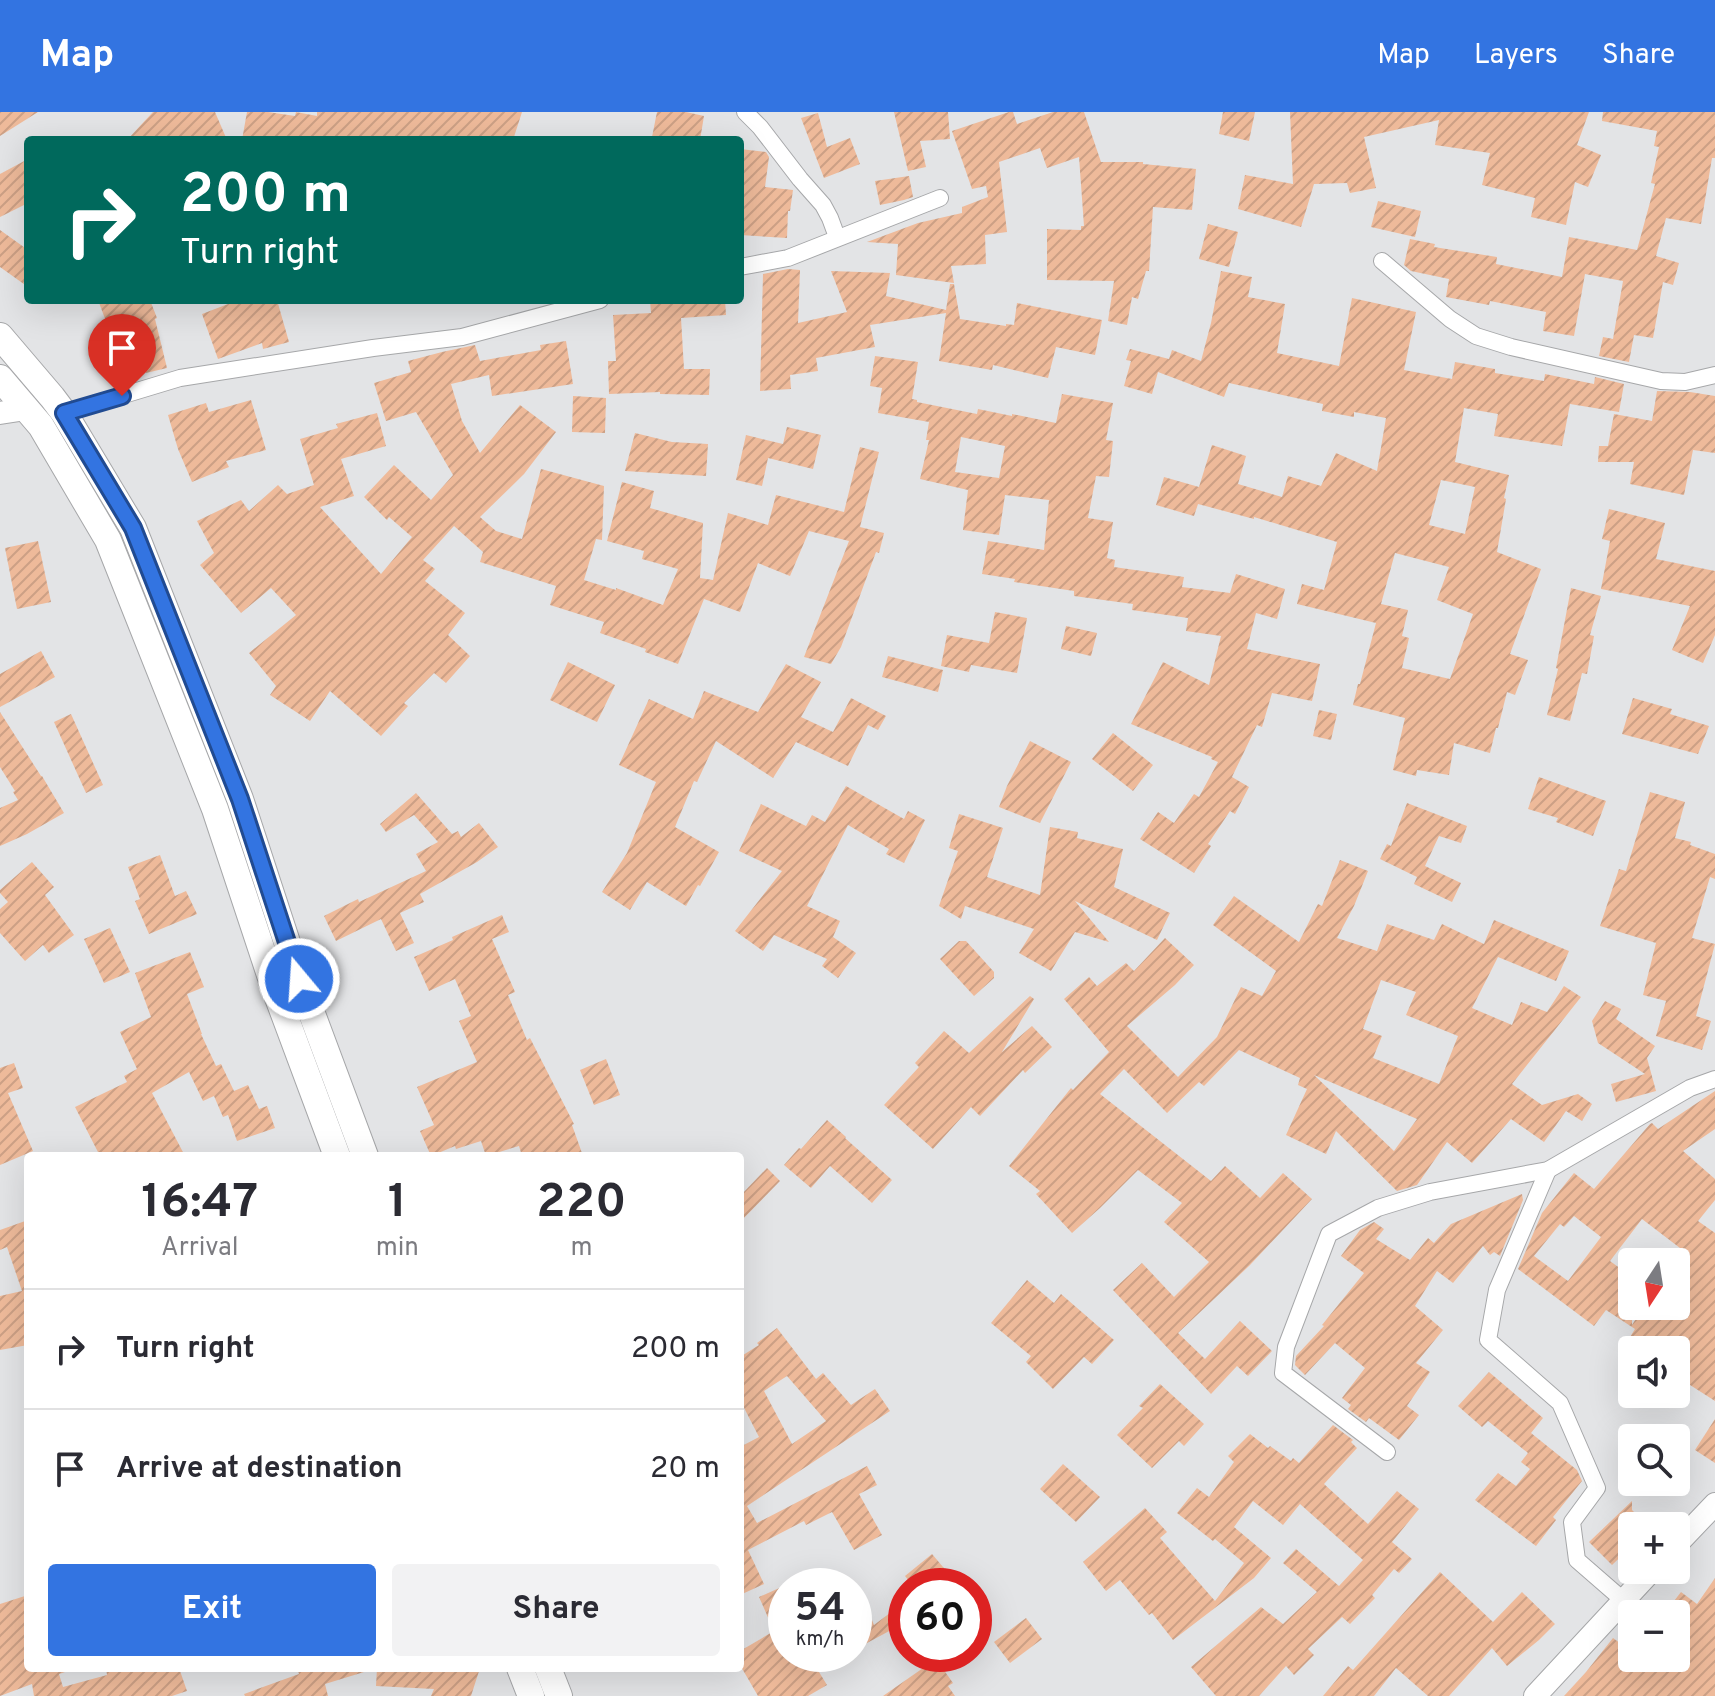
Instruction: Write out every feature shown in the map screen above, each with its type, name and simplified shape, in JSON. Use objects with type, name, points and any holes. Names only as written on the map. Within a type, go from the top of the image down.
[{"type":"main road","points":[[0,336],[64,413],[133,528],[240,799],[299,979],[364,1152]]},
{"type":"main road","points":[[0,378],[13,411],[41,426],[108,540],[215,809],[274,987],[336,1152]]},
{"type":"main road","points":[[522,1672],[531,1696]]},
{"type":"main road","points":[[550,1672],[559,1696]]},
{"type":"street","points":[[745,112],[823,205],[837,237]]},
{"type":"street","points":[[744,266],[788,258],[940,198]]},
{"type":"street","points":[[1382,261],[1450,319],[1476,336],[1511,347],[1661,381],[1685,382],[1715,375]]},
{"type":"street","points":[[64,413],[180,378],[462,337],[585,304]]},
{"type":"street","points":[[1387,1452],[1283,1373],[1286,1347],[1329,1234],[1378,1208],[1430,1192],[1548,1170],[1690,1088],[1715,1079]]},
{"type":"street","points":[[1548,1170],[1497,1290],[1488,1340],[1560,1403],[1597,1488],[1572,1522],[1577,1560],[1623,1600],[1638,1584]]},
{"type":"street","points":[[1690,1530],[1715,1504]]},
{"type":"street","points":[[1535,1696],[1618,1605]]},
{"type":"building","points":[[0,112],[38,112],[0,136]]},
{"type":"building","points":[[153,112],[215,112],[225,136],[131,136]]},
{"type":"building","points":[[247,112],[295,116],[296,112],[317,116],[317,112],[522,112],[514,136],[243,136]]},
{"type":"building","points":[[657,112],[686,112],[704,116],[701,136],[652,136]]},
{"type":"building","points":[[894,112],[948,112],[950,139],[920,141],[926,167],[908,171]]},
{"type":"building","points":[[1013,112],[1017,124],[1053,112],[1084,112],[1101,162],[1143,162],[1196,169],[1192,210],[1153,207],[1149,271],[1146,271],[1138,299],[1132,297],[1127,325],[1108,321],[1114,281],[1047,280],[1047,229],[1081,230],[1084,226],[1079,157],[1047,168],[1040,148],[999,162],[1007,232],[985,235],[986,264],[951,266],[954,283],[896,275],[898,244],[867,242],[918,223],[962,213],[962,207],[988,197],[986,186],[972,189],[952,131]]},
{"type":"building","points":[[1223,112],[1255,112],[1249,141],[1219,134]]},
{"type":"building","points":[[1290,112],[1589,112],[1577,145],[1601,155],[1588,187],[1575,182],[1566,225],[1531,217],[1535,198],[1482,185],[1490,153],[1435,145],[1439,120],[1364,137],[1376,188],[1350,193],[1347,183],[1314,184],[1301,227],[1238,209],[1245,175],[1293,184]]},
{"type":"building","points":[[1603,112],[1715,112],[1715,158],[1712,158],[1701,224],[1666,218],[1656,256],[1679,263],[1673,285],[1663,282],[1653,338],[1634,335],[1629,362],[1599,356],[1603,337],[1613,339],[1623,281],[1585,274],[1574,336],[1543,331],[1546,312],[1490,301],[1489,305],[1446,297],[1449,279],[1411,271],[1404,265],[1410,239],[1435,244],[1434,247],[1497,257],[1496,264],[1562,277],[1569,237],[1637,250],[1655,184],[1651,183],[1659,147],[1654,146],[1657,131],[1602,121]]},
{"type":"building","points":[[818,113],[827,147],[850,138],[860,164],[824,178],[801,118]]},
{"type":"building","points":[[744,149],[766,152],[769,157],[765,187],[793,190],[787,238],[744,235]]},
{"type":"building","points":[[24,161],[24,205],[0,217],[0,174]]},
{"type":"building","points":[[909,176],[913,197],[880,205],[875,181]]},
{"type":"building","points":[[1378,201],[1421,211],[1415,237],[1371,227]]},
{"type":"building","points":[[1208,224],[1238,232],[1229,267],[1199,259]]},
{"type":"building","points":[[0,230],[24,247],[24,284],[0,267]]},
{"type":"building","points":[[800,270],[798,323],[847,312],[831,271],[890,273],[886,296],[946,310],[950,284],[954,284],[960,319],[1014,325],[1017,303],[1102,320],[1095,355],[1056,347],[1048,378],[993,365],[992,370],[939,361],[946,313],[870,325],[875,347],[816,358],[818,371],[790,375],[791,389],[760,391],[763,274]]},
{"type":"building","points":[[1221,271],[1252,277],[1248,297],[1285,304],[1277,353],[1339,366],[1352,298],[1416,312],[1404,370],[1452,379],[1455,362],[1495,369],[1495,373],[1544,381],[1545,374],[1594,384],[1595,377],[1624,384],[1619,412],[1570,404],[1562,446],[1494,436],[1498,414],[1464,408],[1455,462],[1509,475],[1497,552],[1541,569],[1510,654],[1528,660],[1515,695],[1507,692],[1490,753],[1454,743],[1449,775],[1417,770],[1416,776],[1393,770],[1405,718],[1353,705],[1376,623],[1297,604],[1302,584],[1324,590],[1337,542],[1198,504],[1194,516],[1156,505],[1164,477],[1199,487],[1212,445],[1246,456],[1238,484],[1282,497],[1288,476],[1321,486],[1336,453],[1377,471],[1386,418],[1354,412],[1354,417],[1322,411],[1323,404],[1229,383],[1224,397],[1158,372],[1152,394],[1124,386],[1131,361],[1126,360],[1130,349],[1169,359],[1172,350],[1201,361]],"holes":[[[1441,480],[1475,487],[1465,534],[1429,525]],[[1395,553],[1449,567],[1437,600],[1473,614],[1450,679],[1402,668],[1409,638],[1402,636],[1408,610],[1381,604]]]},
{"type":"building","points":[[100,304],[152,304],[167,368],[146,373],[145,366],[113,375],[107,351],[116,348]]},
{"type":"building","points":[[228,304],[278,304],[289,342],[263,349],[262,343],[218,359],[202,314]]},
{"type":"building","points":[[650,304],[725,304],[726,315],[681,318],[684,369],[710,369],[709,395],[660,392],[609,394],[608,361],[616,361],[613,315],[651,313]]},
{"type":"building","points":[[566,341],[573,384],[492,396],[489,375],[451,384],[462,421],[480,453],[520,405],[556,432],[524,474],[480,517],[496,531],[522,539],[541,469],[604,486],[602,540],[596,539],[584,580],[663,605],[678,569],[642,559],[644,551],[607,541],[622,482],[654,491],[650,508],[703,523],[700,578],[713,580],[728,513],[768,525],[776,495],[844,512],[860,447],[879,452],[860,527],[884,533],[841,647],[831,664],[804,657],[849,541],[809,531],[790,576],[758,563],[740,612],[704,599],[678,664],[600,633],[604,622],[550,605],[556,586],[480,562],[483,552],[454,526],[423,560],[435,569],[425,581],[465,613],[448,635],[470,656],[446,683],[434,673],[404,703],[408,706],[381,736],[330,691],[310,721],[270,695],[276,686],[249,653],[296,615],[271,588],[241,613],[200,565],[214,553],[197,521],[241,500],[249,511],[278,485],[287,494],[314,485],[300,439],[338,428],[336,424],[377,413],[386,446],[341,459],[354,496],[320,507],[381,574],[412,537],[389,517],[387,520],[364,497],[394,465],[431,500],[453,475],[416,412],[386,421],[374,383],[411,372],[408,361],[442,352],[475,345],[480,361],[541,350],[540,345]]},
{"type":"building","points":[[875,356],[918,362],[912,399],[917,402],[977,414],[978,409],[1056,423],[1062,394],[1113,403],[1106,440],[1113,441],[1109,477],[1096,476],[1088,518],[1113,522],[1107,558],[1115,560],[1114,567],[1184,577],[1182,587],[1230,593],[1236,574],[1285,589],[1277,619],[1256,613],[1247,649],[1320,664],[1312,701],[1272,693],[1262,727],[1257,725],[1232,777],[1249,787],[1235,814],[1230,811],[1208,844],[1211,846],[1194,873],[1140,839],[1158,812],[1174,823],[1194,794],[1199,797],[1218,762],[1131,724],[1163,662],[1209,685],[1221,636],[1186,631],[1188,618],[1132,610],[1133,604],[1074,596],[1074,591],[982,574],[988,541],[1044,550],[1049,500],[1005,495],[999,535],[963,530],[968,490],[920,479],[929,440],[926,440],[929,422],[878,413],[882,388],[870,386]],"holes":[[[961,437],[1005,446],[999,478],[955,472]]]},
{"type":"building","points":[[1657,391],[1715,396],[1715,453],[1693,450],[1684,495],[1630,484],[1634,462],[1598,462],[1599,446],[1608,446],[1614,414],[1652,421]]},
{"type":"building","points":[[573,396],[606,398],[605,433],[572,432]]},
{"type":"building","points":[[251,400],[266,450],[226,461],[229,467],[192,482],[168,415],[206,403],[209,412]]},
{"type":"building","points":[[787,427],[821,435],[813,469],[768,458],[762,486],[736,480],[746,435],[783,444]]},
{"type":"building","points":[[635,433],[672,442],[708,444],[706,476],[625,471]]},
{"type":"building","points":[[1609,509],[1665,523],[1656,559],[1715,571],[1715,635],[1703,663],[1672,650],[1690,606],[1601,589],[1610,541],[1602,539]]},
{"type":"building","points":[[38,541],[51,602],[17,609],[5,548]]},
{"type":"building","points":[[1571,588],[1601,596],[1590,635],[1594,636],[1587,674],[1582,673],[1570,721],[1547,715]]},
{"type":"building","points":[[995,612],[1027,618],[1017,673],[971,665],[969,672],[941,666],[947,635],[989,643]]},
{"type":"building","points":[[1066,626],[1097,633],[1091,656],[1061,649]]},
{"type":"building","points":[[41,651],[55,677],[0,707],[0,674]]},
{"type":"building","points":[[888,656],[943,670],[938,692],[882,677]]},
{"type":"building","points":[[568,662],[615,685],[597,722],[550,700]]},
{"type":"building","points":[[786,664],[821,682],[801,717],[833,732],[851,698],[886,716],[878,730],[868,725],[848,766],[796,742],[773,778],[716,741],[697,782],[694,781],[675,827],[719,852],[686,906],[647,882],[630,910],[602,892],[627,853],[656,782],[619,765],[649,699],[693,719],[704,691],[758,712]]},
{"type":"building","points":[[1633,698],[1672,709],[1670,714],[1709,726],[1698,754],[1622,734]]},
{"type":"building","points":[[1319,710],[1337,714],[1331,740],[1313,736]]},
{"type":"building","points":[[0,712],[64,813],[0,846],[0,808],[18,800],[0,767]]},
{"type":"building","points":[[71,714],[103,785],[86,793],[54,722]]},
{"type":"building","points":[[1113,733],[1153,765],[1133,791],[1092,759]]},
{"type":"building","points":[[1030,741],[1071,762],[1040,823],[999,807]]},
{"type":"building","points":[[1539,777],[1606,801],[1593,836],[1556,822],[1558,818],[1528,809]]},
{"type":"building","points":[[846,786],[904,819],[908,811],[925,820],[904,863],[886,854],[889,849],[848,825],[807,906],[840,921],[833,937],[856,953],[838,978],[822,966],[827,959],[774,935],[763,951],[735,931],[782,871],[739,851],[761,804],[806,826],[812,815],[825,822]]},
{"type":"building","points":[[1650,792],[1685,802],[1675,838],[1715,854],[1715,879],[1710,877],[1692,938],[1715,944],[1696,1016],[1711,1021],[1702,1050],[1656,1036],[1666,1001],[1643,995],[1656,943],[1600,926],[1619,869],[1626,871]]},
{"type":"building","points":[[416,793],[452,834],[458,831],[461,837],[479,823],[498,847],[420,894],[424,902],[400,913],[414,943],[396,951],[381,919],[336,941],[324,916],[426,871],[416,854],[438,842],[414,815],[386,832],[380,824]]},
{"type":"building","points":[[1407,803],[1467,826],[1461,843],[1439,836],[1425,866],[1461,883],[1452,902],[1414,884],[1417,877],[1380,859],[1387,844],[1391,846]]},
{"type":"building","points":[[959,814],[1003,828],[987,877],[1040,895],[1050,827],[1078,832],[1077,838],[1123,849],[1114,887],[1170,913],[1157,940],[1075,901],[1109,942],[1075,932],[1051,971],[1019,953],[1034,929],[965,906],[961,919],[939,906],[958,851],[949,848]]},
{"type":"building","points":[[160,855],[175,896],[186,891],[197,914],[149,934],[135,901],[140,899],[128,867]]},
{"type":"building","points":[[1340,860],[1368,871],[1337,938],[1377,951],[1387,924],[1434,940],[1442,924],[1484,944],[1494,920],[1569,951],[1556,981],[1498,957],[1472,1008],[1512,1025],[1521,1002],[1547,1012],[1564,986],[1581,997],[1512,1084],[1542,1105],[1578,1094],[1592,1104],[1582,1121],[1566,1111],[1544,1142],[1511,1119],[1472,1163],[1447,1142],[1417,1185],[1397,1191],[1336,1131],[1326,1154],[1286,1135],[1307,1089],[1298,1085],[1300,1078],[1239,1050],[1204,1086],[1199,1082],[1167,1113],[1124,1069],[1100,1094],[1211,1181],[1225,1166],[1260,1198],[1283,1173],[1312,1199],[1250,1265],[1178,1333],[1205,1359],[1240,1321],[1272,1351],[1248,1376],[1237,1366],[1211,1394],[1113,1290],[1142,1263],[1174,1297],[1209,1262],[1164,1222],[1182,1203],[1138,1170],[1072,1233],[1036,1194],[1040,1191],[1009,1166],[1071,1088],[1073,1090],[1109,1052],[1064,999],[1089,977],[1097,986],[1126,963],[1134,971],[1165,938],[1194,965],[1127,1026],[1178,1077],[1217,1037],[1241,987],[1262,996],[1276,971],[1213,925],[1234,896],[1299,942],[1318,904],[1322,906]],"holes":[[[1381,980],[1416,992],[1406,1015],[1458,1036],[1439,1084],[1373,1058],[1382,1036],[1363,1029]],[[1314,1075],[1417,1119],[1394,1151]]]},
{"type":"building","points":[[32,862],[54,887],[45,895],[74,935],[49,953],[43,945],[25,961],[0,933],[0,909],[8,902],[0,890]]},
{"type":"building","points":[[502,915],[509,932],[492,939],[515,992],[508,995],[527,1040],[530,1038],[574,1124],[582,1152],[521,1152],[519,1146],[499,1152],[485,1152],[481,1141],[456,1149],[455,1146],[441,1152],[429,1152],[420,1131],[434,1125],[417,1087],[477,1062],[459,1021],[471,1016],[455,979],[429,991],[414,957],[453,940],[452,937]]},
{"type":"building","points":[[110,928],[130,972],[104,983],[84,939]]},
{"type":"building","points":[[959,941],[966,941],[994,972],[994,978],[974,996],[940,959]]},
{"type":"building","points":[[190,952],[204,987],[187,994],[216,1066],[221,1064],[234,1091],[248,1085],[259,1109],[267,1106],[275,1128],[237,1141],[228,1115],[223,1117],[214,1096],[203,1101],[189,1072],[152,1093],[183,1152],[98,1152],[75,1107],[127,1082],[124,1076],[137,1069],[120,1032],[151,1017],[135,973]]},
{"type":"building","points":[[1030,996],[1034,999],[1002,1052],[1032,1026],[1052,1047],[1025,1073],[1023,1070],[980,1116],[971,1107],[933,1149],[884,1105],[919,1067],[915,1063],[944,1031],[969,1053]]},
{"type":"building","points":[[1605,1001],[1621,1009],[1616,1019],[1655,1046],[1647,1058],[1656,1091],[1616,1102],[1611,1084],[1645,1074],[1598,1043],[1592,1021]]},
{"type":"building","points":[[606,1059],[620,1095],[594,1105],[580,1070]]},
{"type":"building","points":[[14,1063],[23,1088],[8,1093],[33,1151],[24,1152],[24,1155],[0,1165],[0,1068]]},
{"type":"building","points":[[1715,1091],[1715,1129],[1683,1151],[1715,1179],[1715,1200],[1698,1221],[1715,1233],[1715,1401],[1690,1385],[1690,1336],[1631,1336],[1635,1329],[1621,1320],[1632,1320],[1632,1325],[1635,1320],[1690,1320],[1690,1248],[1680,1248],[1642,1219],[1610,1261],[1618,1267],[1618,1318],[1606,1310],[1594,1326],[1518,1269],[1542,1213],[1574,1173],[1594,1189],[1652,1123],[1658,1129]],"holes":[[[1574,1216],[1601,1237],[1568,1281],[1534,1256],[1560,1224],[1564,1227]]]},
{"type":"building","points":[[827,1120],[892,1180],[872,1203],[830,1166],[811,1188],[784,1165]]},
{"type":"building","points":[[767,1168],[780,1181],[744,1218],[744,1192]]},
{"type":"building","points":[[1522,1194],[1523,1200],[1500,1256],[1494,1252],[1490,1255],[1483,1246],[1453,1283],[1437,1271],[1415,1306],[1443,1330],[1416,1363],[1430,1372],[1407,1406],[1419,1415],[1399,1440],[1369,1418],[1366,1422],[1348,1409],[1351,1405],[1342,1398],[1365,1368],[1335,1343],[1305,1375],[1295,1365],[1296,1356],[1324,1326],[1364,1273],[1341,1256],[1360,1230],[1374,1222],[1384,1229],[1376,1239],[1410,1260],[1428,1238],[1434,1243],[1451,1224]]},
{"type":"building","points":[[24,1221],[24,1346],[0,1350],[0,1296],[22,1291],[7,1247],[0,1250],[0,1230]]},
{"type":"building","points":[[1027,1280],[1054,1303],[1061,1294],[1114,1340],[1092,1364],[1084,1357],[1053,1389],[1026,1362],[1031,1356],[991,1323]]},
{"type":"building","points":[[777,1328],[816,1379],[823,1373],[851,1405],[875,1389],[890,1411],[747,1506],[757,1523],[867,1466],[877,1485],[859,1494],[882,1535],[854,1550],[832,1512],[806,1525],[804,1521],[748,1550],[764,1584],[744,1593],[744,1445],[759,1437],[744,1408],[744,1354],[759,1345],[757,1343]],"holes":[[[787,1376],[826,1421],[792,1444],[764,1391]]]},
{"type":"building","points":[[1489,1372],[1543,1418],[1531,1433],[1577,1470],[1582,1481],[1553,1517],[1556,1520],[1536,1546],[1475,1500],[1498,1473],[1516,1486],[1530,1469],[1521,1462],[1528,1453],[1488,1421],[1482,1427],[1458,1406]]},
{"type":"building","points":[[1160,1384],[1204,1424],[1184,1446],[1179,1441],[1152,1468],[1117,1435],[1143,1408],[1139,1406]]},
{"type":"building","points":[[1715,1419],[1715,1463],[1695,1450]]},
{"type":"building","points":[[1333,1425],[1353,1440],[1351,1442],[1357,1448],[1324,1484],[1368,1524],[1397,1491],[1419,1509],[1392,1542],[1412,1559],[1399,1573],[1394,1569],[1372,1595],[1375,1598],[1350,1624],[1342,1617],[1308,1649],[1314,1655],[1294,1675],[1286,1666],[1259,1696],[1216,1696],[1191,1667],[1261,1607],[1283,1624],[1317,1592],[1283,1563],[1296,1549],[1339,1586],[1363,1560],[1300,1504],[1283,1525],[1253,1501],[1234,1527],[1271,1558],[1254,1578],[1173,1640],[1120,1580],[1106,1591],[1083,1562],[1145,1508],[1167,1532],[1160,1538],[1215,1601],[1244,1563],[1177,1513],[1197,1488],[1209,1497],[1234,1462],[1228,1456],[1250,1434],[1268,1448],[1270,1446],[1299,1463]]},
{"type":"building","points":[[1063,1464],[1100,1497],[1076,1522],[1040,1489]]},
{"type":"building","points":[[1632,1501],[1634,1512],[1620,1512]]},
{"type":"building","points":[[1618,1514],[1618,1559],[1612,1565],[1589,1542]]},
{"type":"building","points":[[932,1554],[944,1568],[915,1568]]},
{"type":"building","points":[[1440,1572],[1493,1622],[1522,1592],[1555,1624],[1507,1666],[1492,1648],[1449,1696],[1428,1696],[1396,1668],[1374,1696],[1323,1696],[1348,1666],[1353,1670]]},
{"type":"building","points":[[1715,1578],[1715,1696],[1564,1696],[1613,1638],[1618,1642],[1618,1672],[1690,1672],[1690,1600],[1675,1600],[1681,1592],[1697,1604]]},
{"type":"building","points":[[768,1593],[768,1617],[759,1597]]},
{"type":"building","points":[[24,1596],[24,1672],[65,1672],[59,1674],[63,1687],[107,1675],[107,1672],[180,1672],[187,1691],[172,1696],[34,1696],[32,1684],[0,1696],[0,1604]]},
{"type":"building","points":[[888,1614],[888,1632],[872,1640],[872,1620],[874,1625]]},
{"type":"building","points":[[1026,1618],[1042,1639],[1010,1663],[994,1642]]},
{"type":"building","points":[[768,1635],[768,1672],[819,1672],[827,1685],[808,1696],[758,1696],[744,1672],[744,1649]]},
{"type":"building","points":[[364,1672],[325,1684],[328,1696],[244,1694],[299,1674]]},
{"type":"building","points":[[377,1672],[479,1672],[471,1696],[431,1696],[434,1689],[376,1686]]},
{"type":"building","points":[[917,1672],[945,1672],[953,1683],[948,1686],[955,1696],[883,1696]]},
{"type":"route","points":[[122,396],[64,413],[133,528],[240,799],[299,979]]}]
